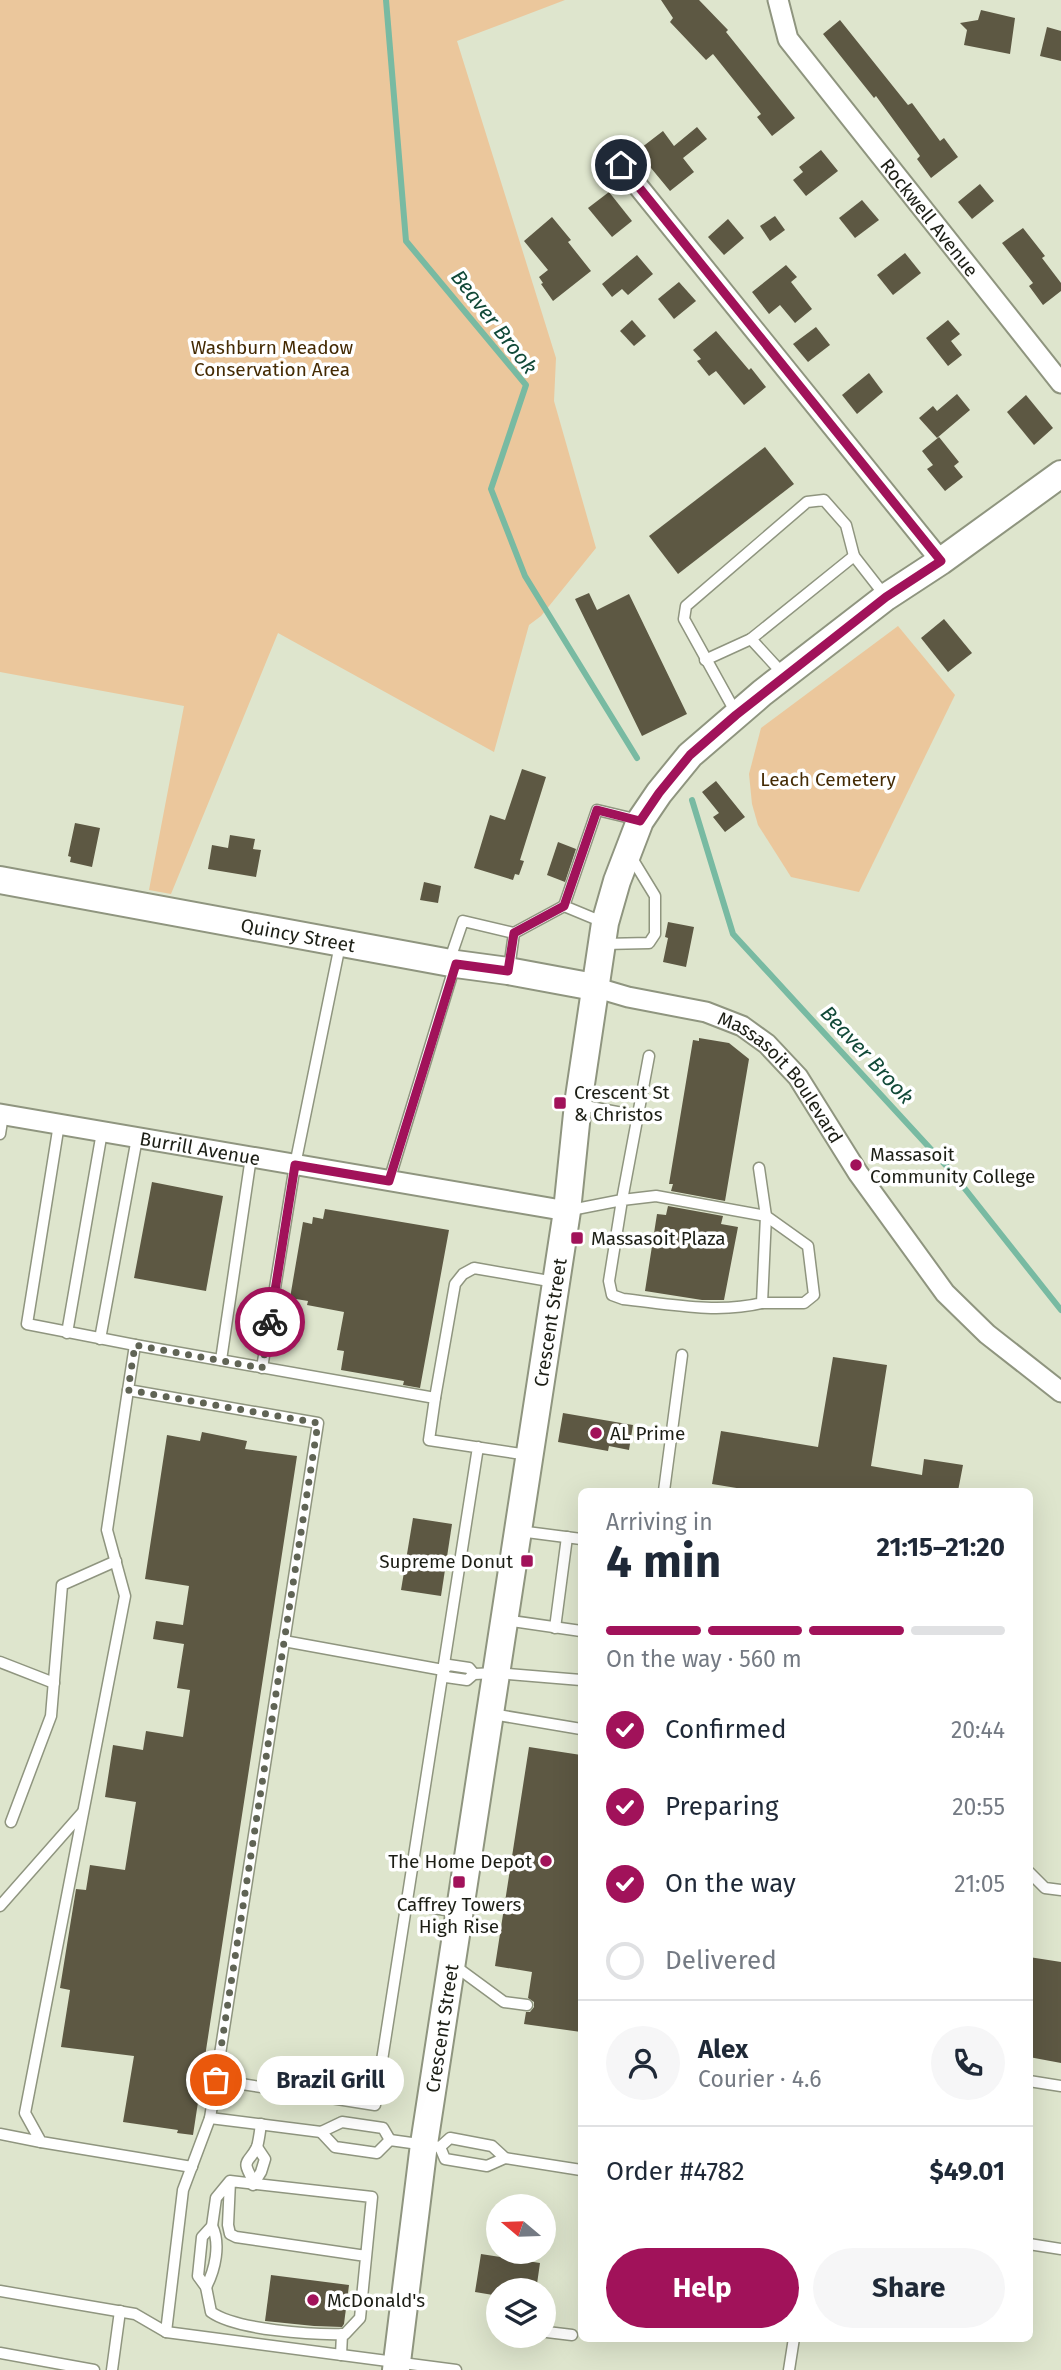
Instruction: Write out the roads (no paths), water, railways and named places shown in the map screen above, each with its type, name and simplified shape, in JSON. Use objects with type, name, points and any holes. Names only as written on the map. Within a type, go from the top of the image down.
[{"type":"main road","name":"Crescent Street","points":[[397,2366],[432,2145],[452,1963],[490,1714],[485,1674],[505,1620],[567,1210],[594,988],[604,934],[628,852],[640,821],[690,755],[736,715],[886,597],[941,561],[1061,474]]},
{"type":"main road","name":"Quincy Street","points":[[0,880],[594,988]]},
{"type":"street","name":"Rockwell Avenue","points":[[778,0],[788,38],[1061,383]]},
{"type":"street","points":[[621,165],[941,561]]},
{"type":"street","name":"Massasoit Boulevard","points":[[594,988],[706,1012],[741,1026],[767,1044],[798,1077],[858,1173],[945,1293],[987,1334],[1061,1392]]},
{"type":"street","name":"Burrill Avenue","points":[[1,1121],[59,1124],[567,1210]]},
{"type":"lane","points":[[736,715],[684,619],[685,606],[807,502],[824,500],[846,525],[854,556],[886,597]]},
{"type":"lane","points":[[705,660],[751,639],[854,556]]},
{"type":"lane","points":[[751,639],[786,676]]},
{"type":"lane","points":[[389,1181],[463,921],[514,933],[564,906],[597,810],[640,821]]},
{"type":"lane","points":[[564,906],[604,934],[649,943],[654,934],[655,896],[628,852]]},
{"type":"lane","points":[[508,971],[514,933]]},
{"type":"lane","points":[[262,1368],[295,1165],[341,943]]},
{"type":"lane","points":[[567,1210],[622,1200],[656,1196],[766,1216],[808,1246],[814,1295],[804,1303],[704,1308],[623,1299],[612,1295],[609,1281],[622,1200],[649,1056]]},
{"type":"lane","points":[[578,1104],[638,1116]]},
{"type":"lane","points":[[59,1124],[27,1324],[435,1398]]},
{"type":"lane","points":[[67,1333],[102,1132]]},
{"type":"lane","points":[[100,1339],[138,1138]]},
{"type":"lane","points":[[220,1360],[251,1157]]},
{"type":"lane","points":[[759,1168],[766,1216],[762,1304]]},
{"type":"lane","points":[[530,1455],[429,1440],[435,1398],[455,1284],[463,1273],[474,1268],[556,1282]]},
{"type":"lane","points":[[41,2142],[25,2113],[125,1596],[107,1530],[135,1345]]},
{"type":"lane","points":[[664,1488],[682,1355]]},
{"type":"lane","points":[[128,1390],[318,1423],[210,2118],[183,2190],[166,2332]]},
{"type":"lane","points":[[216,2080],[375,2105],[478,1447]]},
{"type":"lane","points":[[518,1531],[574,1538],[555,1628]]},
{"type":"lane","points":[[11,1822],[51,1716],[62,1585],[116,1561]]},
{"type":"lane","points":[[505,1620],[578,1631]]},
{"type":"lane","points":[[284,1641],[443,1670]]},
{"type":"lane","points":[[0,1662],[54,1683]]},
{"type":"lane","points":[[443,1670],[449,1665],[485,1674],[578,1680]]},
{"type":"lane","points":[[490,1714],[578,1729]]},
{"type":"lane","points":[[0,1906],[83,1812]]},
{"type":"lane","points":[[1033,1876],[1045,1888],[1061,1890]]},
{"type":"lane","points":[[407,1904],[460,1912]]},
{"type":"lane","points":[[452,1963],[504,2002],[522,2004]]},
{"type":"lane","points":[[1033,2082],[1061,2086]]},
{"type":"lane","points":[[210,2118],[321,2132],[342,2122],[383,2128],[390,2140]]},
{"type":"lane","points":[[253,2183],[261,2172],[265,2159],[257,2147],[261,2124]]},
{"type":"lane","points":[[321,2132],[335,2147],[377,2153],[390,2140]]},
{"type":"lane","points":[[0,2134],[192,2167]]},
{"type":"lane","points":[[390,2140],[432,2145],[450,2138],[492,2146],[505,2158]]},
{"type":"lane","points":[[432,2145],[445,2159],[487,2166],[505,2158],[578,2170]]},
{"type":"lane","points":[[230,2181],[372,2197],[360,2318],[342,2334],[341,2355]]},
{"type":"lane","points":[[230,2181],[216,2198],[212,2226],[202,2237],[198,2276],[206,2287],[211,2312],[221,2319],[260,2327],[342,2334]]},
{"type":"lane","points":[[230,2181],[230,2234],[366,2256]]},
{"type":"lane","points":[[1033,2245],[1061,2249]]},
{"type":"lane","points":[[0,2291],[135,2314],[166,2332],[341,2355],[397,2366],[456,2370]]},
{"type":"lane","points":[[112,2370],[120,2311]]},
{"type":"lane","points":[[556,2333],[572,2335]]},
{"type":"lane","points":[[789,2370],[793,2342]]},
{"type":"lane","points":[[0,2353],[94,2370]]},
{"type":"waterway","name":"Beaver Brook","points":[[386,0],[406,241],[526,385],[491,489],[525,576],[637,758]]},
{"type":"waterway","name":"Beaver Brook","points":[[692,800],[733,934],[950,1170],[1061,1310]]},
{"type":"place","name":"Crescent St & Christos","points":[[560,1103]]},
{"type":"place","name":"Massasoit Community College","points":[[856,1165]]},
{"type":"place","name":"Massasoit Plaza","points":[[577,1238]]},
{"type":"place","name":"AL Prime","points":[[596,1433]]},
{"type":"place","name":"Supreme Donut","points":[[527,1561]]},
{"type":"place","name":"The Home Depot","points":[[546,1861]]},
{"type":"place","name":"Caffrey Towers High Rise","points":[[459,1882]]},
{"type":"place","name":"Brazil Grill","points":[[216,2080]]},
{"type":"place","name":"McDonald's","points":[[313,2300]]},
{"type":"park label","name":"Washburn Meadow Conservation Area","points":[[272,358]]},
{"type":"park label","name":"Leach Cemetery","points":[[828,779]]}]
